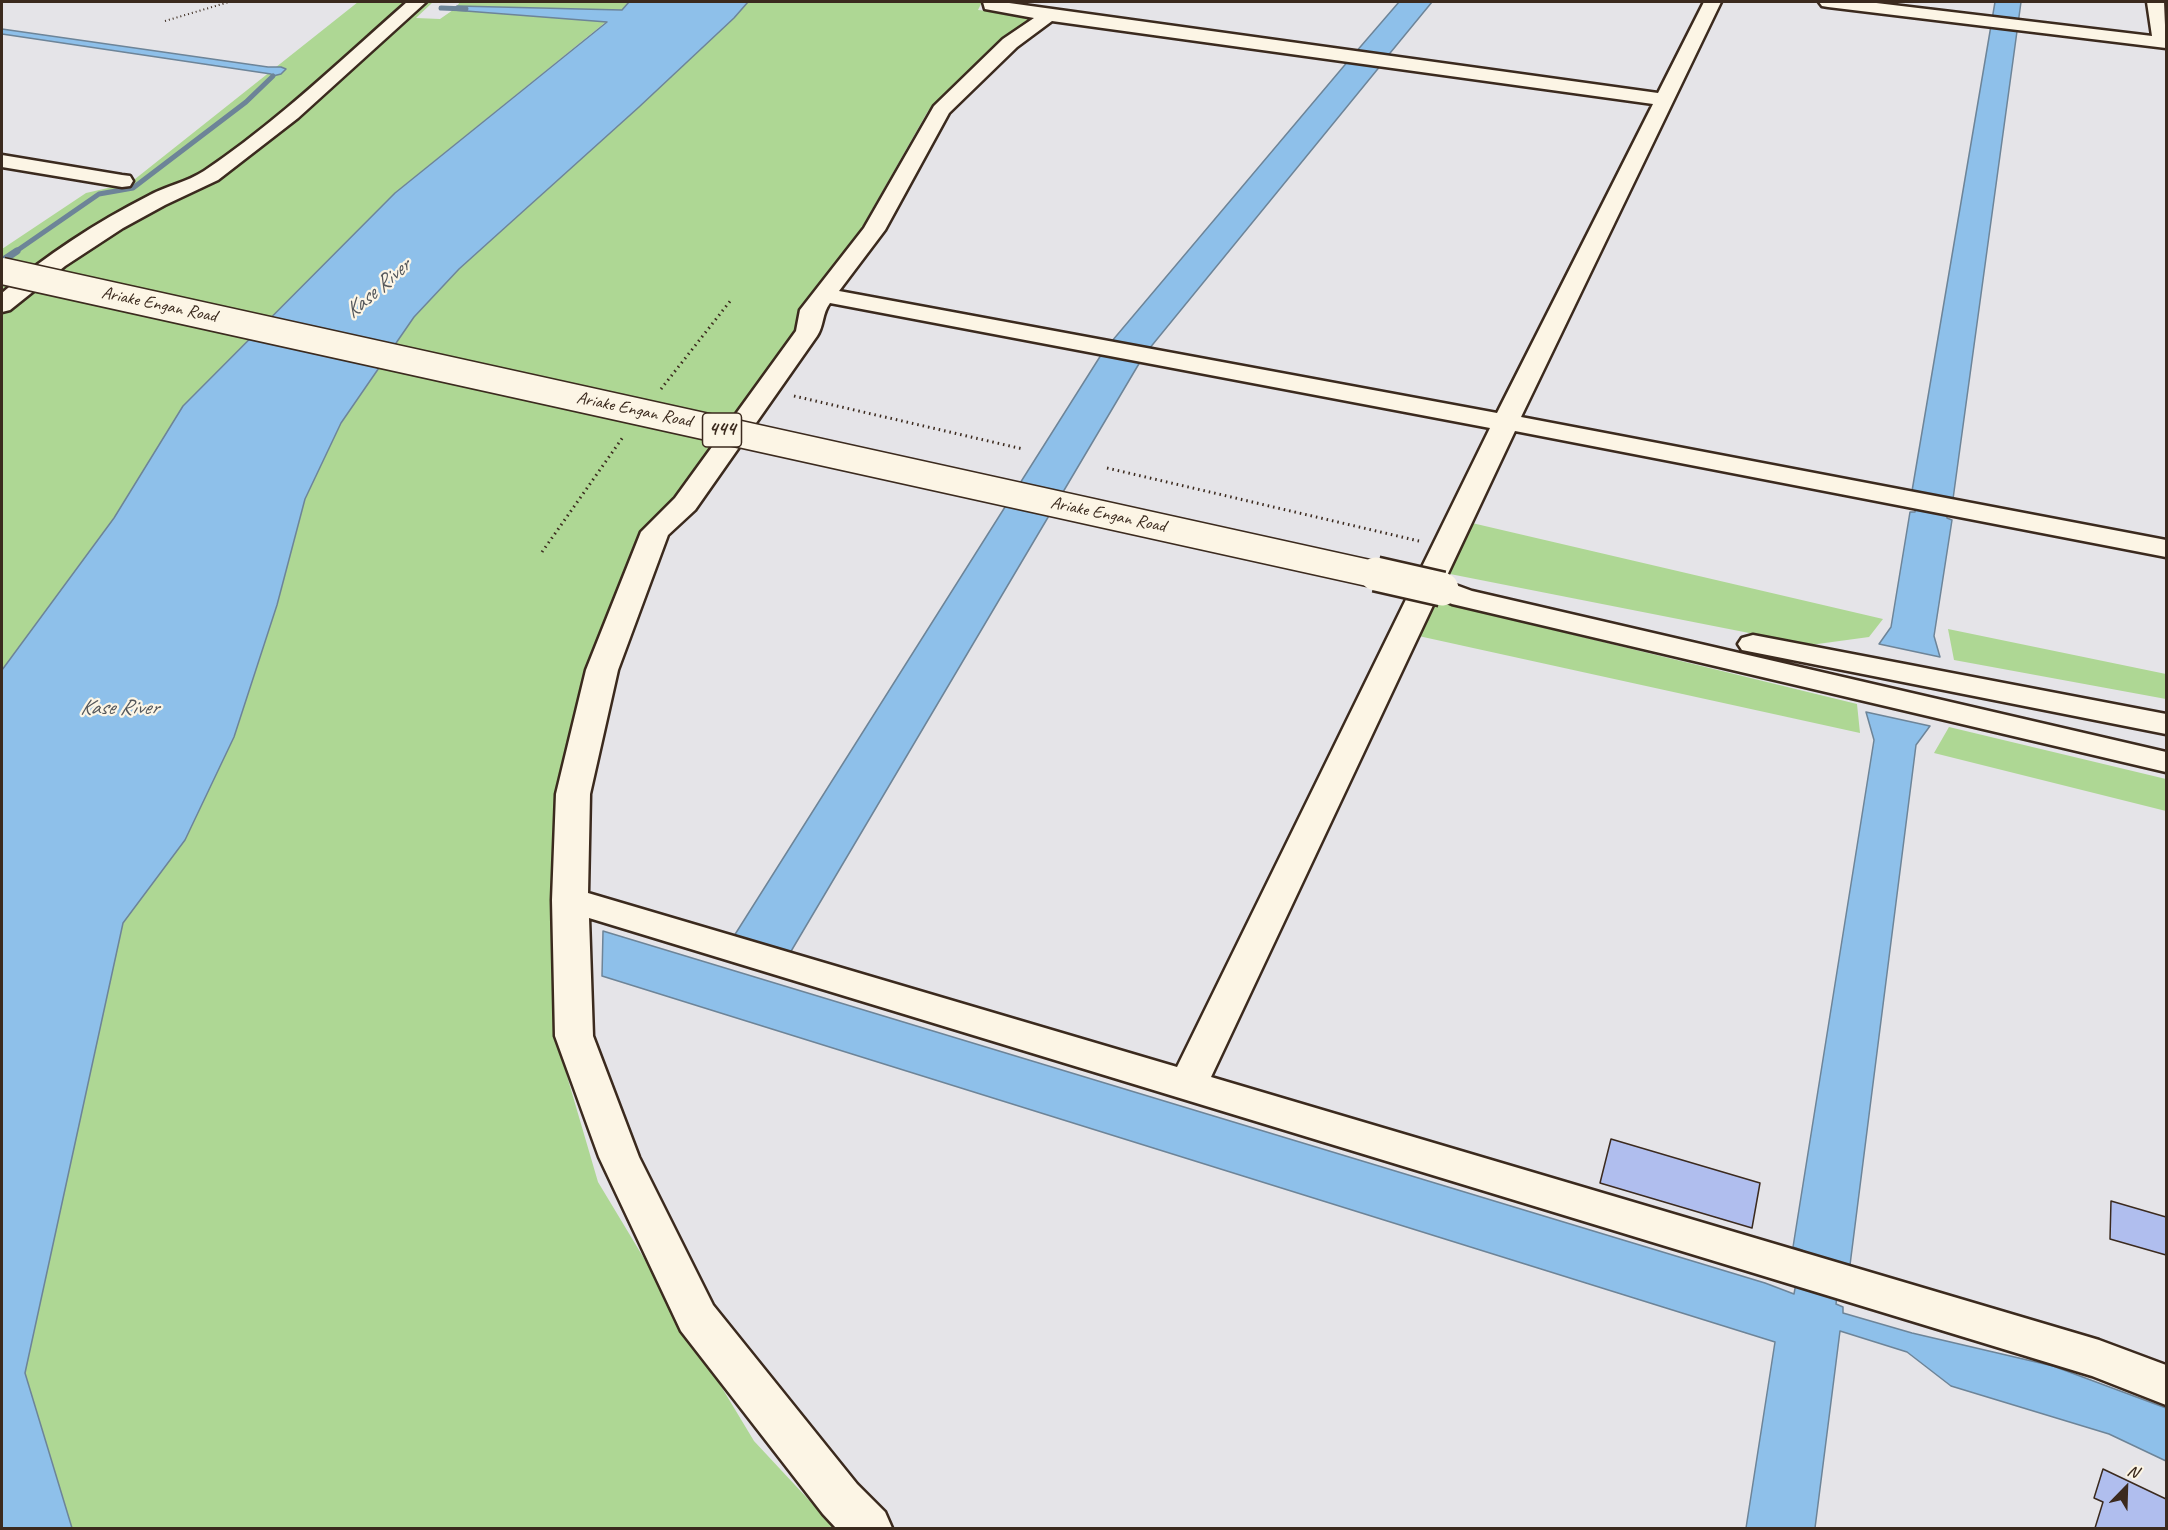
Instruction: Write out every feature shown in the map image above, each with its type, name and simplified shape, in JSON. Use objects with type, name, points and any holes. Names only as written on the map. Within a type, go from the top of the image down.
[{"type":"main road","points":[[2,305],[23,286],[96,234],[159,199],[208,177],[282,122],[417,2]]},
{"type":"main road","points":[[991,2],[991,5],[1049,15],[1663,100]]},
{"type":"main road","points":[[1188,1084],[1506,422],[1713,2]]},
{"type":"main road","points":[[1828,2],[2164,43],[2156,2]]},
{"type":"main road","points":[[379,10],[380,34]]},
{"type":"main road","points":[[868,1528],[840,1499],[697,1317],[620,1157],[574,1036],[570,900],[573,794],[602,670],[655,532],[685,504],[808,331],[812,310],[874,230],[941,110],[1010,43],[1049,15]]},
{"type":"main road","points":[[2,161],[122,181]]},
{"type":"main road","name":"Ariake Engan Road","points":[[2,271],[1442,589]]},
{"type":"main road","points":[[824,295],[1482,420],[1506,422],[2166,549]]},
{"type":"main road","points":[[1442,589],[1467,588],[2166,724]]},
{"type":"main road","points":[[1442,589],[1462,598],[2166,762]]},
{"type":"main road","points":[[570,900],[2099,1359],[2166,1385]]},
{"type":"path","points":[[165,21],[229,2]]},
{"type":"path","points":[[767,389],[1023,449]]},
{"type":"path","points":[[1107,468],[1446,547]]},
{"type":"green space","points":[[358,2],[433,2],[416,18],[440,19],[453,10],[607,21],[395,193],[2,804],[2,249],[86,193],[130,183]]},
{"type":"green space","points":[[460,2],[629,2],[622,10],[457,6]]},
{"type":"green space","points":[[748,2],[982,2],[978,10],[1033,16],[993,48],[928,111],[861,229],[799,311],[800,329],[680,498],[556,798],[555,1035],[598,1182],[754,1441],[835,1528],[2,1528],[2,1064],[277,605],[305,499],[341,423],[414,317],[459,269],[639,107],[734,18]]},
{"type":"green space","points":[[1472,523],[1883,619],[1869,637],[1810,645],[1450,574]]},
{"type":"green space","points":[[1431,600],[1857,704],[1860,733],[1414,635]]},
{"type":"green space","points":[[1948,629],[2166,674],[2166,699],[1954,660]]},
{"type":"green space","points":[[1949,727],[2166,779],[2166,811],[1934,753]]},
{"type":"water","name":"Kase River","points":[[629,2],[748,2],[734,18],[639,107],[459,269],[414,317],[341,423],[305,499],[277,605],[234,737],[185,840],[123,923],[25,1373],[72,1528],[2,1528],[2,670],[114,518],[183,406],[395,193],[607,22],[453,10],[457,6],[622,10]]},
{"type":"water","points":[[1399,2],[1432,2],[1386,58],[1355,53]]},
{"type":"water","points":[[1995,2],[2021,2],[1953,499],[1946,497],[1947,518],[1952,520],[1934,636],[1940,657],[1879,644],[1891,627],[1910,512],[1915,512],[1918,492],[1912,491]]},
{"type":"water","points":[[2,29],[286,69],[281,74],[273,76],[2,34]]},
{"type":"water","points":[[1349,60],[1381,65],[1149,349],[1112,341]]},
{"type":"water","points":[[1101,355],[1140,362],[790,953],[734,936]]},
{"type":"water","points":[[1866,712],[1930,726],[1916,745],[1850,1265],[1843,1263],[1842,1270],[1801,1257],[1802,1250],[1793,1247],[1874,740]]},
{"type":"water","points":[[603,931],[1765,1283],[1794,1294],[1796,1283],[1837,1296],[1836,1304],[1843,1307],[1843,1313],[1912,1333],[2053,1366],[2166,1408],[2166,1461],[2109,1434],[1951,1386],[1907,1352],[1840,1331],[1815,1528],[1746,1528],[1775,1342],[602,976]]},
{"type":"building","points":[[1611,1139],[1760,1183],[1752,1228],[1600,1183]]},
{"type":"building","points":[[2111,1201],[2166,1217],[2166,1255],[2110,1239]]},
{"type":"building","points":[[2103,1469],[2166,1499],[2166,1528],[2095,1528],[2103,1502],[2094,1498]]},
{"type":"waterway","points":[[441,8],[466,9]]},
{"type":"waterway","points":[[15,252],[99,194],[133,188],[246,102],[273,76]]},
{"type":"waterway","points":[[2,261],[17,251]]}]
